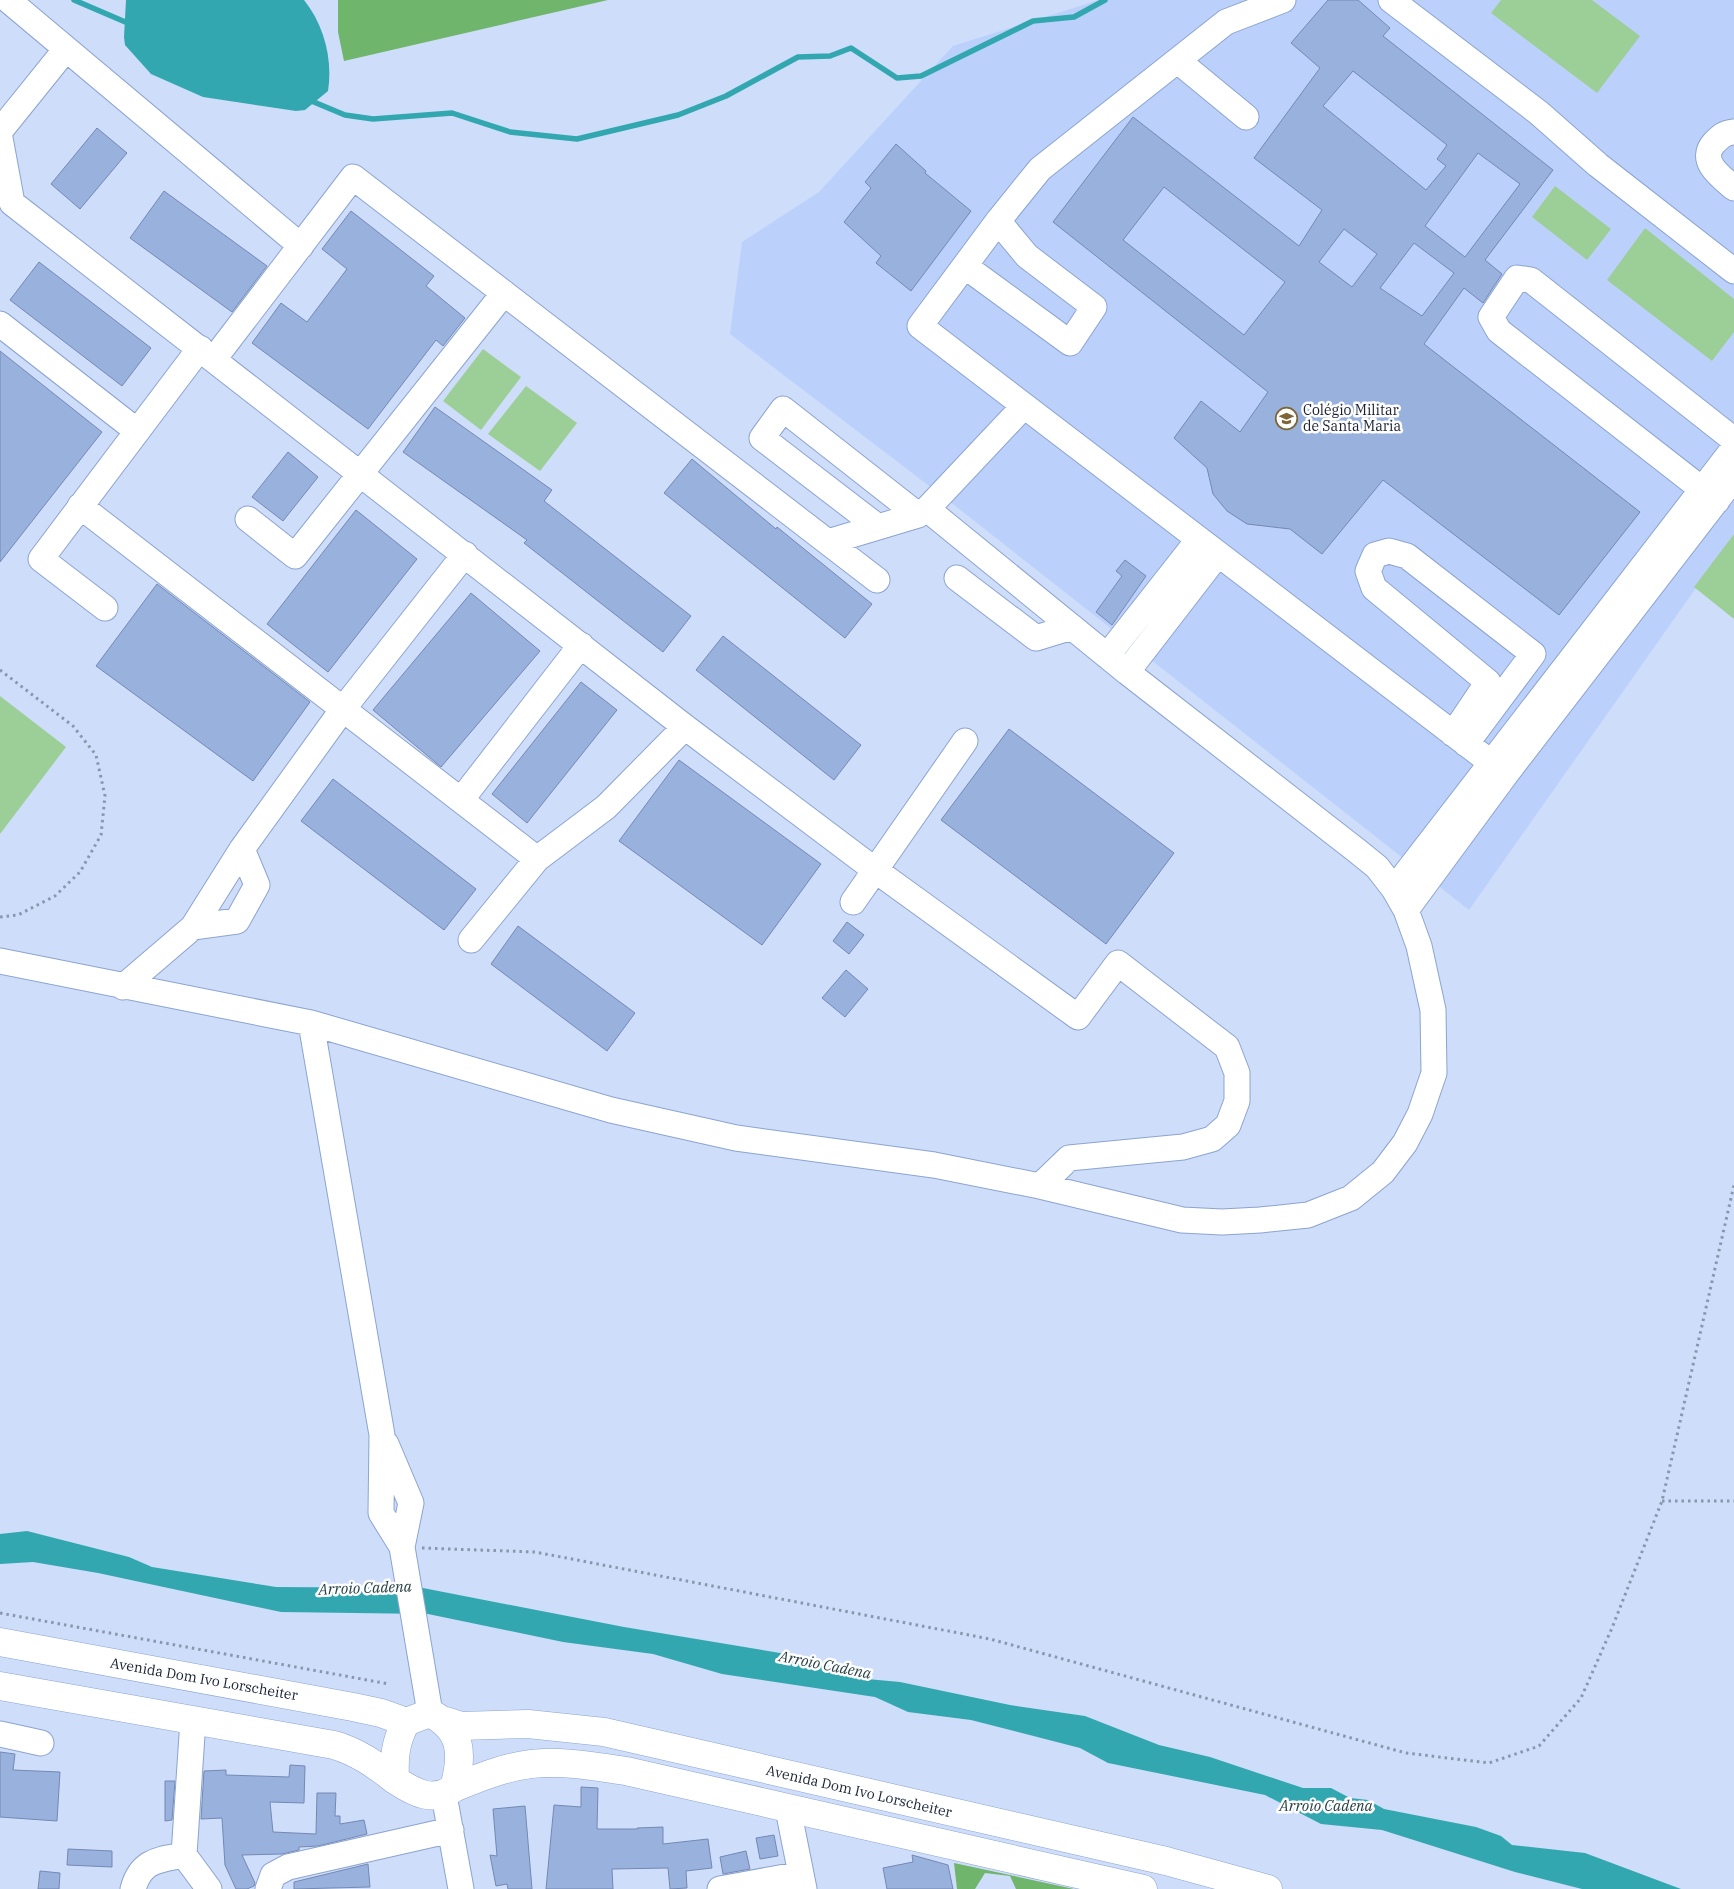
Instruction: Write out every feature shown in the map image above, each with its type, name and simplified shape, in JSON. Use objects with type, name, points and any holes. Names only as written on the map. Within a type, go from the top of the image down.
[{"type":"main road","name":"Avenida Dom Ivo Lorscheiter","points":[[0,1642],[381,1713],[461,1726],[528,1724],[604,1732],[1166,1862],[1268,1889]]},
{"type":"main road","points":[[0,1686],[286,1735],[350,1749],[370,1760],[410,1790],[430,1796],[512,1768],[542,1762],[576,1763],[626,1771],[1143,1889]]},
{"type":"main road","points":[[395,1780],[394,1760],[398,1738],[427,1719],[457,1739],[460,1766],[449,1791]]},
{"type":"street","points":[[8,0],[301,246]]},
{"type":"street","points":[[1283,0],[1226,22],[1040,169],[998,221],[966,267],[920,326],[1499,769]]},
{"type":"street","points":[[1391,0],[1539,113],[1598,165],[1734,271]]},
{"type":"street","points":[[0,131],[66,49]]},
{"type":"street","points":[[1178,61],[1246,117]]},
{"type":"street","points":[[1734,132],[1723,134],[1709,148],[1708,159],[1716,173],[1734,188]]},
{"type":"street","points":[[0,138],[6,204],[207,354],[685,727],[875,870],[1078,1017],[1118,963],[1227,1047],[1236,1073],[1237,1101],[1228,1125],[1212,1139],[1183,1147],[1070,1158],[1040,1186]]},
{"type":"street","points":[[105,608],[41,559],[137,431],[301,246],[353,177],[877,580]]},
{"type":"street","points":[[966,267],[1070,343],[1094,307],[1027,256],[998,221]]},
{"type":"street","points":[[1710,495],[1499,331],[1491,317],[1517,278],[1532,280],[1734,440]]},
{"type":"street","points":[[248,519],[295,556],[504,293]]},
{"type":"street","points":[[0,324],[137,431]]},
{"type":"street","points":[[828,542],[923,512],[1024,406]]},
{"type":"street","points":[[0,961],[311,1023],[611,1110],[726,1136],[934,1165],[1040,1186],[1182,1220],[1222,1222],[1308,1215],[1351,1198],[1383,1172],[1405,1143],[1420,1114],[1434,1073],[1433,1010],[1419,946],[1400,899],[1377,868],[1356,850],[923,512],[783,409],[762,438],[878,527]]},
{"type":"street","points":[[1400,899],[1710,495],[1734,448]]},
{"type":"street","points":[[1710,495],[1734,478]]},
{"type":"street","points":[[80,506],[537,859]]},
{"type":"street","points":[[1107,656],[1198,539]]},
{"type":"street","points":[[1390,550],[1407,556],[1533,654],[1460,739],[1488,682],[1374,588],[1368,571],[1375,554],[1390,550]]},
{"type":"street","points":[[123,987],[193,927],[242,849],[343,710],[465,554]]},
{"type":"street","points":[[1128,672],[1218,554]]},
{"type":"street","points":[[957,578],[1036,638],[1072,627]]},
{"type":"street","points":[[461,800],[581,645]]},
{"type":"street","points":[[472,940],[537,859],[606,807],[685,727]]},
{"type":"street","points":[[853,902],[965,741]]},
{"type":"street","points":[[193,927],[237,921],[257,885],[242,849]]},
{"type":"street","points":[[311,1023],[382,1435],[411,1503],[403,1558],[420,1656],[427,1719]]},
{"type":"street","points":[[193,1720],[184,1854],[209,1889]]},
{"type":"street","points":[[0,1734],[41,1743]]},
{"type":"street","points":[[449,1791],[451,1830],[461,1889]]},
{"type":"street","points":[[720,1889],[803,1882],[788,1809]]},
{"type":"street","points":[[268,1889],[273,1875],[288,1867],[451,1830]]},
{"type":"street","points":[[133,1889],[136,1879],[148,1863],[184,1854]]},
{"type":"path","points":[[0,670],[73,726],[96,755],[106,796],[100,835],[80,872],[55,896],[18,915],[0,917]]},
{"type":"path","points":[[403,1558],[535,1552],[990,1638],[1406,1753],[1489,1763],[1539,1746],[1582,1698],[1612,1628],[1662,1501],[1734,1185]]},
{"type":"path","points":[[1662,1501],[1734,1501]]},
{"type":"path","points":[[0,1613],[389,1684]]},
{"type":"shaded area","points":[[338,0],[608,0],[344,61],[338,32]]},
{"type":"shaded area","name":"Colégio Militar de Santa Maria","points":[[1099,0],[1734,0],[1734,534],[1469,910],[949,501],[730,334],[742,242],[819,192],[953,46]]},
{"type":"shaded area","points":[[1501,0],[1592,0],[1640,36],[1597,93],[1491,13]]},
{"type":"shaded area","points":[[1555,186],[1611,229],[1587,260],[1532,217]]},
{"type":"shaded area","points":[[1645,228],[1734,299],[1734,332],[1712,361],[1607,280]]},
{"type":"shaded area","points":[[483,349],[521,377],[481,430],[443,401]]},
{"type":"shaded area","points":[[526,386],[577,423],[540,471],[488,434]]},
{"type":"shaded area","points":[[1734,534],[1734,619],[1694,587]]},
{"type":"shaded area","points":[[0,696],[66,747],[0,834]]},
{"type":"shaded area","points":[[954,1863],[1074,1889],[1016,1889],[1010,1876],[985,1873],[975,1889],[957,1889]]},
{"type":"water","points":[[126,0],[304,0],[322,31],[328,55],[328,91],[305,110],[296,111],[203,97],[151,74],[125,45]]},
{"type":"water","name":"Arroio Cadena","points":[[27,1531],[129,1557],[152,1567],[276,1587],[423,1588],[624,1627],[786,1654],[849,1672],[856,1678],[900,1682],[1010,1705],[1085,1716],[1159,1745],[1210,1757],[1303,1788],[1331,1788],[1350,1798],[1368,1800],[1384,1809],[1476,1827],[1501,1836],[1512,1845],[1585,1853],[1681,1889],[1582,1889],[1515,1872],[1382,1830],[1321,1824],[1265,1795],[1108,1763],[1080,1748],[971,1720],[908,1712],[875,1697],[722,1674],[653,1654],[563,1642],[428,1614],[281,1612],[98,1573],[33,1562],[0,1564],[0,1534]]},
{"type":"building","points":[[1328,0],[1358,0],[1390,28],[1383,36],[1553,170],[1485,260],[1502,274],[1483,303],[1464,288],[1424,344],[1640,512],[1559,615],[1383,480],[1322,554],[1290,529],[1247,524],[1227,511],[1213,494],[1207,468],[1174,438],[1201,401],[1240,432],[1268,392],[1053,222],[1133,117],[1299,246],[1322,210],[1254,158],[1320,68],[1291,43]],"holes":[[[1353,71],[1447,145],[1437,159],[1446,166],[1426,190],[1323,106]],[[1478,153],[1520,184],[1465,257],[1425,226]],[[1164,187],[1285,282],[1244,335],[1123,240]],[[1344,229],[1377,254],[1352,287],[1319,262]],[[1414,243],[1454,273],[1422,316],[1380,288]]]},
{"type":"building","points":[[97,128],[127,153],[80,209],[51,184]]},
{"type":"building","points":[[896,144],[926,171],[925,173],[971,211],[911,291],[876,263],[881,256],[844,222],[871,188],[865,182]]},
{"type":"building","points":[[164,191],[267,266],[232,312],[130,238]]},
{"type":"building","points":[[351,211],[434,276],[426,286],[465,318],[443,346],[436,340],[368,429],[252,343],[281,303],[307,322],[347,269],[322,249]]},
{"type":"building","points":[[39,262],[151,348],[122,386],[10,300]]},
{"type":"building","points":[[0,351],[102,432],[0,562]]},
{"type":"building","points":[[435,407],[552,490],[544,501],[691,616],[663,652],[524,543],[527,540],[403,452]]},
{"type":"building","points":[[288,452],[318,477],[283,521],[252,497]]},
{"type":"building","points":[[692,459],[776,529],[777,527],[872,604],[845,638],[664,493]]},
{"type":"building","points":[[356,510],[417,559],[328,672],[267,624]]},
{"type":"building","points":[[1125,560],[1146,576],[1112,625],[1096,612],[1122,576],[1116,571]]},
{"type":"building","points":[[157,584],[310,702],[253,781],[96,666]]},
{"type":"building","points":[[471,593],[540,651],[441,767],[373,710]]},
{"type":"building","points":[[723,636],[861,745],[834,780],[696,670]]},
{"type":"building","points":[[581,682],[617,710],[527,823],[492,794]]},
{"type":"building","points":[[1009,729],[1174,853],[1106,944],[941,820]]},
{"type":"building","points":[[679,760],[821,864],[762,945],[619,841]]},
{"type":"building","points":[[333,779],[476,889],[444,930],[301,821]]},
{"type":"building","points":[[847,922],[864,935],[849,954],[833,941]]},
{"type":"building","points":[[518,926],[635,1013],[607,1051],[491,964]]},
{"type":"building","points":[[846,970],[868,989],[845,1017],[822,998]]},
{"type":"building","points":[[0,1752],[15,1754],[13,1770],[60,1772],[57,1821],[0,1817]]},
{"type":"building","points":[[290,1765],[305,1766],[304,1803],[270,1802],[273,1832],[316,1834],[317,1793],[336,1793],[335,1816],[340,1816],[340,1824],[364,1820],[367,1834],[318,1846],[299,1847],[299,1850],[282,1854],[242,1855],[255,1883],[254,1886],[247,1889],[236,1889],[225,1865],[222,1818],[201,1819],[204,1771],[226,1770],[226,1775],[289,1777]]},
{"type":"building","points":[[165,1781],[175,1781],[172,1820],[165,1821]]},
{"type":"building","points":[[581,1787],[598,1788],[597,1829],[663,1827],[663,1844],[708,1839],[712,1868],[686,1871],[687,1888],[670,1889],[668,1868],[612,1869],[613,1889],[546,1889],[554,1805],[581,1807]]},
{"type":"building","points":[[525,1806],[532,1889],[508,1889],[507,1884],[496,1886],[490,1855],[497,1856],[493,1809]]},
{"type":"building","points":[[774,1835],[778,1856],[760,1859],[756,1838]]},
{"type":"building","points":[[68,1849],[112,1851],[112,1867],[67,1865]]},
{"type":"building","points":[[746,1851],[750,1869],[723,1874],[720,1857]]},
{"type":"building","points":[[912,1855],[948,1865],[953,1889],[887,1889],[883,1868],[913,1862]]},
{"type":"building","points":[[368,1864],[370,1887],[294,1889],[294,1882]]},
{"type":"building","points":[[40,1871],[60,1873],[59,1889],[38,1889]]},
{"type":"waterway","points":[[74,0],[130,24]]},
{"type":"waterway","points":[[309,100],[345,115],[373,119],[452,113],[510,132],[577,139],[678,115],[726,96],[798,57],[830,56],[851,48],[897,78],[921,76],[1033,21],[1074,17],[1105,0]]},
{"type":"place","name":"Colégio Militar de Santa Maria","points":[[1287,418]]}]
